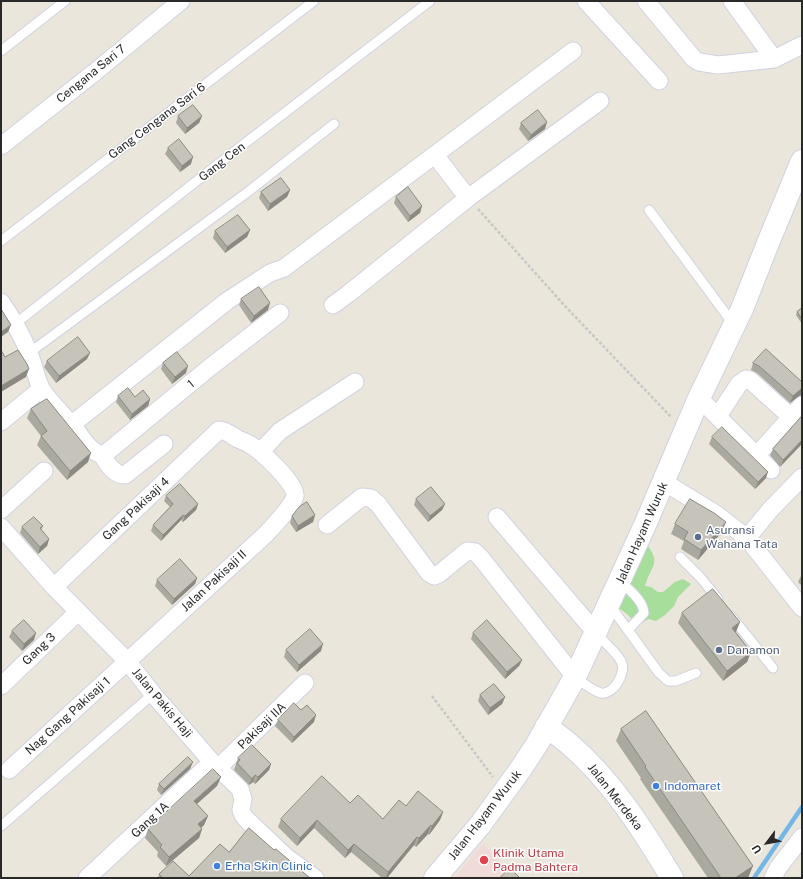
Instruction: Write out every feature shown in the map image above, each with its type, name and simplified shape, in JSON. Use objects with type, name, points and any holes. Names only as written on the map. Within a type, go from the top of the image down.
[{"type":"main road","name":"Jalan Hayam Wuruk","points":[[435,878],[480,825],[504,792],[537,744],[574,677],[620,581],[699,398],[734,326],[802,161]]},
{"type":"main road","name":"Jalan Merdeka","points":[[546,727],[568,743],[591,765],[617,796],[672,878]]},
{"type":"street","name":"Cengana Sari 7","points":[[1,146],[95,72],[181,1]]},
{"type":"street","points":[[586,1],[659,81]]},
{"type":"street","points":[[646,1],[694,59],[699,62],[718,65],[774,59],[802,45]]},
{"type":"street","points":[[732,1],[774,59]]},
{"type":"street","points":[[71,425],[228,301],[270,273],[284,268],[573,51]]},
{"type":"street","points":[[333,305],[468,198],[600,101]]},
{"type":"street","points":[[435,155],[468,198]]},
{"type":"street","points":[[1,302],[15,324],[29,353],[41,389],[51,404],[91,449],[96,453],[102,454],[110,468],[120,475],[125,475],[164,444]]},
{"type":"street","name":"1","points":[[102,454],[106,453],[280,313]]},
{"type":"street","points":[[718,416],[739,384],[746,379],[750,380],[796,411],[757,455]]},
{"type":"street","points":[[260,452],[280,431],[355,382]]},
{"type":"street","points":[[1,422],[41,389]]},
{"type":"street","points":[[699,398],[772,470]]},
{"type":"street","name":"Gang Pakisaji 4","points":[[54,587],[219,430],[250,444],[260,452]]},
{"type":"street","name":"Jalan Pakisaji II","points":[[128,662],[265,536],[276,524],[295,496],[288,480],[260,452]]},
{"type":"street","points":[[1,510],[44,471]]},
{"type":"street","points":[[747,538],[770,510],[802,477]]},
{"type":"street","points":[[664,482],[716,514],[747,538],[802,608]]},
{"type":"street","points":[[327,525],[362,497],[371,498],[378,504],[429,573],[434,576],[439,574],[467,551],[474,552],[481,558],[574,677]]},
{"type":"street","points":[[497,517],[596,633]]},
{"type":"street","name":"Jalan Pakis Haji","points":[[4,537],[128,662],[153,694],[215,765],[240,790],[243,799],[241,810],[246,819],[285,856],[314,878]]},
{"type":"street","name":"Gang 3","points":[[1,686],[78,612]]},
{"type":"street","name":"Nag Gang Pakisaji 1","points":[[9,770],[128,662]]},
{"type":"street","name":"Pakisaji IIA","points":[[215,765],[305,683]]},
{"type":"street","name":"Gang 1A","points":[[87,878],[215,765]]},
{"type":"street","points":[[773,878],[778,868],[802,837]]},
{"type":"lane","points":[[1,51],[65,1]]},
{"type":"lane","name":"Gang Cengana Sari 6","points":[[1,240],[314,1]]},
{"type":"lane","name":"Gang Cen","points":[[15,324],[222,161],[430,1]]},
{"type":"lane","points":[[29,353],[249,191],[334,124]]},
{"type":"lane","points":[[649,210],[734,326]]},
{"type":"lane","points":[[680,557],[700,576],[773,668]]},
{"type":"lane","points":[[620,581],[640,601],[644,608],[644,613],[628,630]]},
{"type":"lane","points":[[609,604],[659,672],[668,681],[676,682],[696,673]]},
{"type":"lane","points":[[574,677],[599,693],[606,693],[620,680],[623,671],[622,662],[596,633]]},
{"type":"lane","points":[[1,826],[153,694]]},
{"type":"path","points":[[468,198],[564,305],[684,432]]},
{"type":"path","points":[[432,696],[496,781]]},
{"type":"shaded area","name":"Klinik Utama Padma Bahtera","points":[[483,843],[517,878],[455,878]]},
{"type":"green space","points":[[645,542],[653,555],[654,564],[645,586],[651,587],[658,592],[663,592],[675,582],[683,579],[691,584],[678,597],[674,606],[665,615],[656,621],[649,619],[637,624],[616,606]]},
{"type":"building","points":[[193,105],[202,116],[187,128],[178,116]]},
{"type":"building","points":[[538,110],[547,122],[531,135],[521,123]]},
{"type":"building","points":[[179,139],[193,157],[182,166],[168,148]]},
{"type":"building","points":[[281,178],[290,190],[270,204],[261,192]]},
{"type":"building","points":[[408,187],[422,206],[410,216],[396,197]]},
{"type":"building","points":[[238,215],[250,230],[227,247],[215,231]]},
{"type":"building","points":[[259,287],[270,303],[254,316],[241,299]]},
{"type":"building","points":[[802,308],[802,319],[797,312]]},
{"type":"building","points":[[1,309],[11,325],[1,332]]},
{"type":"building","points":[[78,337],[90,353],[59,376],[47,361]]},
{"type":"building","points":[[766,349],[802,382],[802,389],[793,396],[759,366],[753,363]]},
{"type":"building","points":[[1,350],[5,357],[18,350],[29,369],[1,386]]},
{"type":"building","points":[[177,352],[188,366],[175,377],[163,363]]},
{"type":"building","points":[[128,388],[135,397],[143,390],[150,399],[132,414],[118,396]]},
{"type":"building","points":[[47,399],[91,453],[70,471],[41,436],[47,431],[31,409]]},
{"type":"building","points":[[802,416],[802,440],[783,460],[773,449]]},
{"type":"building","points":[[722,427],[768,472],[758,482],[712,437]]},
{"type":"building","points":[[180,484],[198,504],[185,516],[183,515],[163,535],[153,525],[173,504],[166,496]]},
{"type":"building","points":[[431,487],[445,504],[430,516],[416,499]]},
{"type":"building","name":"Asuransi Wahana Tata","points":[[690,499],[726,522],[701,550],[684,539],[688,532],[675,524]]},
{"type":"building","points":[[307,502],[315,515],[298,526],[292,516],[299,507]]},
{"type":"building","points":[[34,517],[43,526],[40,528],[49,539],[40,547],[22,527]]},
{"type":"building","points":[[180,559],[197,578],[174,599],[157,580]]},
{"type":"building","name":"Danamon","points":[[713,589],[740,622],[732,628],[751,652],[727,671],[682,613]]},
{"type":"building","points":[[24,620],[36,633],[24,644],[12,631]]},
{"type":"building","points":[[487,620],[522,660],[507,672],[473,633]]},
{"type":"building","points":[[310,629],[323,644],[299,665],[286,650]]},
{"type":"building","points":[[494,684],[505,697],[490,708],[480,695]]},
{"type":"building","points":[[294,703],[301,710],[307,705],[316,715],[294,737],[278,720]]},
{"type":"building","points":[[646,711],[753,866],[735,878],[721,878],[645,767],[646,766],[621,729]]},
{"type":"building","points":[[252,745],[271,764],[258,777],[255,775],[252,779],[237,763],[240,760],[238,758]]},
{"type":"building","points":[[188,757],[193,762],[164,789],[159,784]]},
{"type":"building","points":[[213,769],[221,777],[194,801],[208,816],[198,824],[202,829],[169,857],[160,847],[162,845],[148,829]]},
{"type":"building","points":[[322,776],[350,803],[358,795],[383,819],[399,800],[406,806],[418,791],[443,812],[432,826],[431,825],[419,838],[417,837],[388,872],[354,844],[348,850],[317,820],[300,838],[281,819]]},
{"type":"building","points":[[249,828],[310,878],[163,878],[159,874],[173,861],[189,876],[220,844],[229,852]]},
{"type":"building","points":[[510,868],[520,878],[500,878]]},
{"type":"waterway","points":[[754,878],[802,807]]},
{"type":"place","name":"Asuransi Wahana Tata","points":[[698,537]]},
{"type":"place","name":"Danamon","points":[[719,650]]},
{"type":"place","name":"Indomaret","points":[[656,786]]},
{"type":"place","name":"Klinik Utama Padma Bahtera","points":[[484,860]]},
{"type":"place","name":"Erha Skin Clinic","points":[[217,866]]}]
